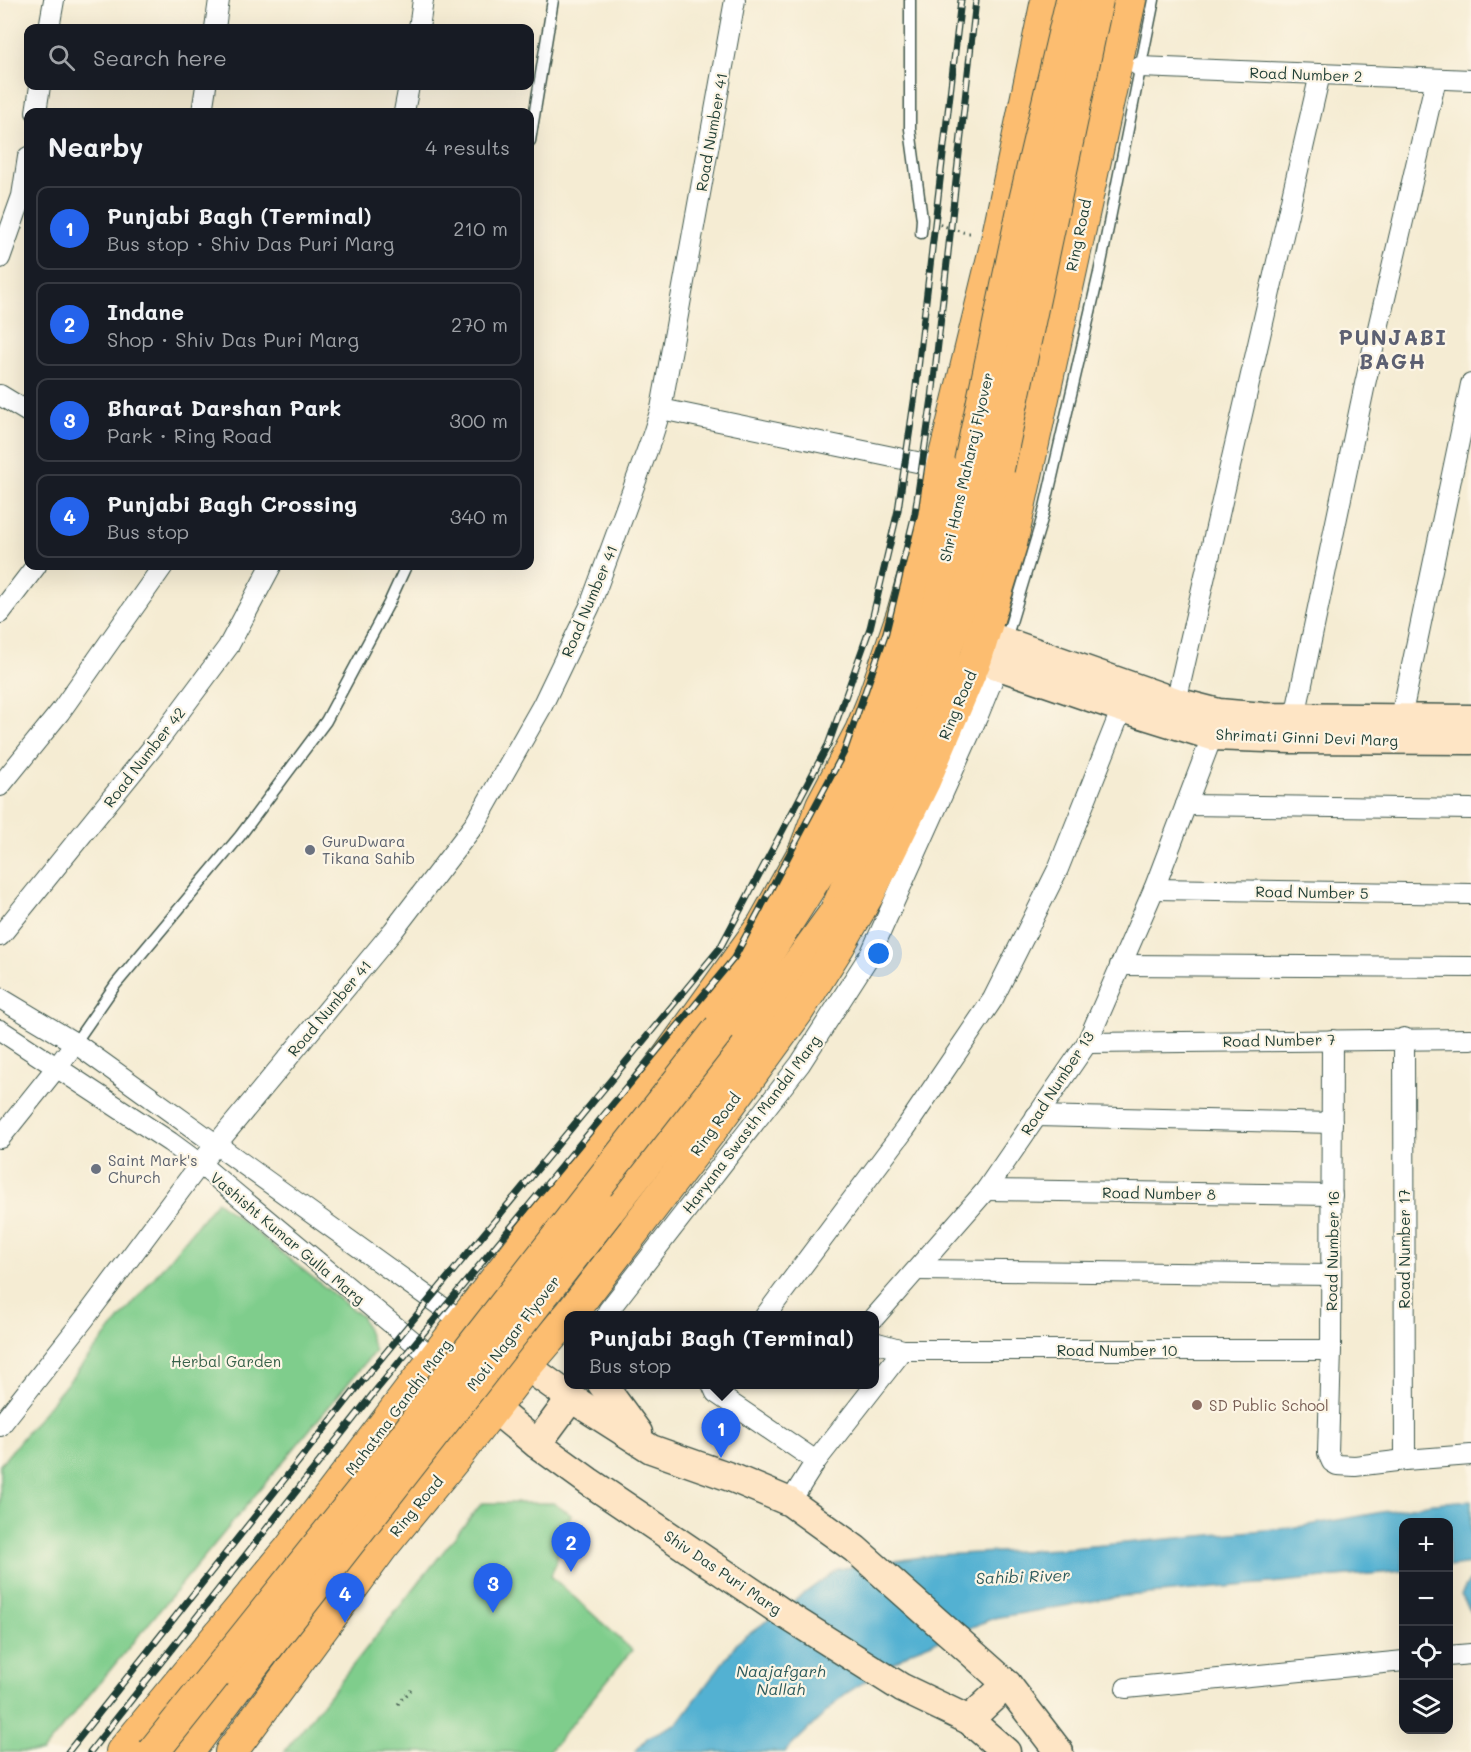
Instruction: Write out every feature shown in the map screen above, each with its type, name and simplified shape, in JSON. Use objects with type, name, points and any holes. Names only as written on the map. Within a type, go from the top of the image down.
[{"type":"main road","points":[[813,881],[831,817],[903,613],[930,517],[996,246],[1047,0]]},
{"type":"main road","name":"Shri Hans Maharaj Flyover","points":[[153,1752],[404,1438],[443,1384],[720,1028],[813,881],[848,816],[898,707],[956,524],[1024,205],[1072,0]]},
{"type":"main road","name":"Shri Hans Maharaj Flyover","points":[[835,913],[920,724],[983,539],[1097,0]]},
{"type":"main road","name":"Ring Road","points":[[587,1310],[621,1250],[797,1012],[838,947],[870,891],[924,781],[994,651],[1011,544],[1130,0]]},
{"type":"main road","points":[[1019,132],[1037,114],[1060,109],[1083,118],[1098,144]]},
{"type":"main road","name":"Shrimati Ginni Devi Marg","points":[[994,651],[1176,702],[1217,724],[1295,717],[1471,719]]},
{"type":"main road","name":"Shrimati Ginni Devi Marg","points":[[994,651],[1122,708],[1290,739],[1471,740]]},
{"type":"main road","name":"Mahatma Gandhi Marg","points":[[122,1752],[442,1366],[463,1322],[668,1057],[763,925],[805,850],[822,805],[861,731]]},
{"type":"main road","points":[[797,1012],[822,956],[835,913]]},
{"type":"main road","name":"Moti Nagar Flyover","points":[[188,1752],[243,1678],[742,1042],[835,913]]},
{"type":"main road","points":[[559,1199],[562,1226],[571,1246],[581,1256],[602,1261],[621,1250]]},
{"type":"main road","points":[[463,1322],[571,1398],[651,1449],[733,1478],[790,1502],[855,1550],[1007,1684],[1059,1752]]},
{"type":"main road","name":"Ring Road","points":[[231,1752],[382,1547],[456,1457],[526,1366],[564,1331]]},
{"type":"main road","name":"Shiv Das Puri Marg","points":[[442,1366],[537,1444],[783,1613],[902,1688],[969,1720],[1006,1752]]},
{"type":"main road","points":[[606,1389],[651,1449]]},
{"type":"main road","points":[[537,1444],[571,1398]]},
{"type":"main road","points":[[306,1528],[338,1506],[360,1503],[382,1518],[387,1532],[382,1547]]},
{"type":"main road","points":[[969,1720],[1007,1684]]},
{"type":"street","points":[[50,24],[54,0]]},
{"type":"street","points":[[216,24],[219,0]]},
{"type":"street","points":[[420,24],[423,0]]},
{"type":"street","name":"Road Number 41","points":[[0,1426],[85,1318],[200,1164],[393,931],[475,824],[542,706],[590,606],[661,409],[735,0]]},
{"type":"street","name":"Road Number 2","points":[[1140,67],[1471,80]]},
{"type":"street","points":[[1176,702],[1320,74]]},
{"type":"street","points":[[1295,717],[1365,384],[1436,79]]},
{"type":"street","points":[[37,108],[39,90]]},
{"type":"street","points":[[203,108],[205,90]]},
{"type":"street","points":[[405,108],[408,90]]},
{"type":"street","points":[[0,258],[22,196],[24,183]]},
{"type":"street","points":[[1401,718],[1471,384]]},
{"type":"street","points":[[0,395],[24,410]]},
{"type":"street","points":[[661,409],[941,467]]},
{"type":"street","points":[[0,613],[33,570]]},
{"type":"street","points":[[0,786],[60,712],[160,570]]},
{"type":"street","name":"Road Number 42","points":[[0,936],[161,737],[228,647],[266,570]]},
{"type":"street","name":"Haryana Swasth Mandal Marg","points":[[587,1310],[800,1064],[871,952],[980,713],[994,651]]},
{"type":"street","points":[[769,1311],[905,1129],[993,999],[1058,869],[1122,708]]},
{"type":"street","name":"Road Number 13","points":[[879,1312],[986,1190],[1087,1043],[1154,889],[1217,724]]},
{"type":"street","points":[[1186,805],[1471,809]]},
{"type":"street","name":"Road Number 5","points":[[1154,889],[1471,894]]},
{"type":"street","points":[[1120,965],[1471,967]]},
{"type":"street","name":"Vashisht Kumar Gulla Marg","points":[[0,998],[75,1042],[463,1322]]},
{"type":"street","name":"Vashisht Kumar Gulla Marg","points":[[0,1030],[200,1164],[442,1366]]},
{"type":"street","name":"Road Number 17","points":[[1404,1038],[1405,1460]]},
{"type":"street","name":"Road Number 7","points":[[1087,1043],[1471,1039]]},
{"type":"street","name":"Road Number 16","points":[[1332,1040],[1331,1350],[1328,1453],[1332,1462],[1342,1466],[1356,1467],[1405,1460]]},
{"type":"street","points":[[0,1138],[75,1042]]},
{"type":"street","points":[[1036,1116],[1332,1123]]},
{"type":"street","name":"Road Number 8","points":[[986,1190],[1332,1195]]},
{"type":"street","points":[[917,1270],[1331,1275]]},
{"type":"street","name":"Road Number 10","points":[[879,1343],[903,1350],[1331,1350]]},
{"type":"street","points":[[879,1381],[903,1350]]},
{"type":"street","points":[[714,1389],[716,1393],[816,1461]]},
{"type":"street","points":[[790,1502],[816,1461],[872,1389]]},
{"type":"street","points":[[1405,1460],[1471,1455]]},
{"type":"street","points":[[1453,1656],[1471,1654]]},
{"type":"street","points":[[1126,1688],[1399,1661]]},
{"type":"lane","points":[[534,116],[553,0]]},
{"type":"lane","points":[[910,0],[910,129],[922,219],[921,233]]},
{"type":"lane","points":[[994,651],[1043,516],[1099,273],[1154,0]]},
{"type":"lane","points":[[75,1042],[116,984],[240,836],[326,721],[404,570]]},
{"type":"path","points":[[398,1704],[411,1690]]},
{"type":"green space","name":"Herbal Garden","points":[[217,1201],[362,1317],[375,1351],[42,1752],[0,1752],[0,1465]]},
{"type":"green space","points":[[482,1503],[553,1503],[571,1515],[551,1576],[632,1650],[549,1752],[284,1752]]},
{"type":"water","name":"Naajafgarh Nallah","points":[[1471,1500],[1471,1564],[1453,1566],[1453,1518],[1399,1518],[1399,1571],[1116,1597],[994,1618],[912,1651],[845,1694],[785,1752],[635,1752],[648,1737],[678,1723],[738,1642],[838,1569],[936,1555],[1060,1549],[1298,1527],[1433,1503]]},
{"type":"water","points":[[1471,1578],[1471,1612],[1461,1595]]},
{"type":"railway","points":[[68,1752],[364,1379],[720,948],[828,745],[870,628],[898,510],[915,395],[961,0]]},
{"type":"railway","points":[[90,1752],[377,1389],[734,958],[844,752],[886,632],[915,513],[932,398],[976,0]]},
{"type":"place","name":"GuruDwara Tikana Sahib","points":[[310,850]]},
{"type":"place","name":"Saint Mark's Church","points":[[96,1169]]},
{"type":"place","name":"SD Public School","points":[[1197,1405]]},
{"type":"place","name":"Punjabi Bagh (Terminal)","points":[[721,1458]]},
{"type":"place","name":"Indane","points":[[571,1572]]},
{"type":"place","name":"Bharat Darshan Park","points":[[493,1613]]},
{"type":"place","name":"Punjabi Bagh Crossing","points":[[345,1623]]},
{"type":"district","name":"PUNJABI BAGH","points":[[1393,348]]},
{"type":"water label","name":"Sahibi River","points":[[1023,1576]]}]
